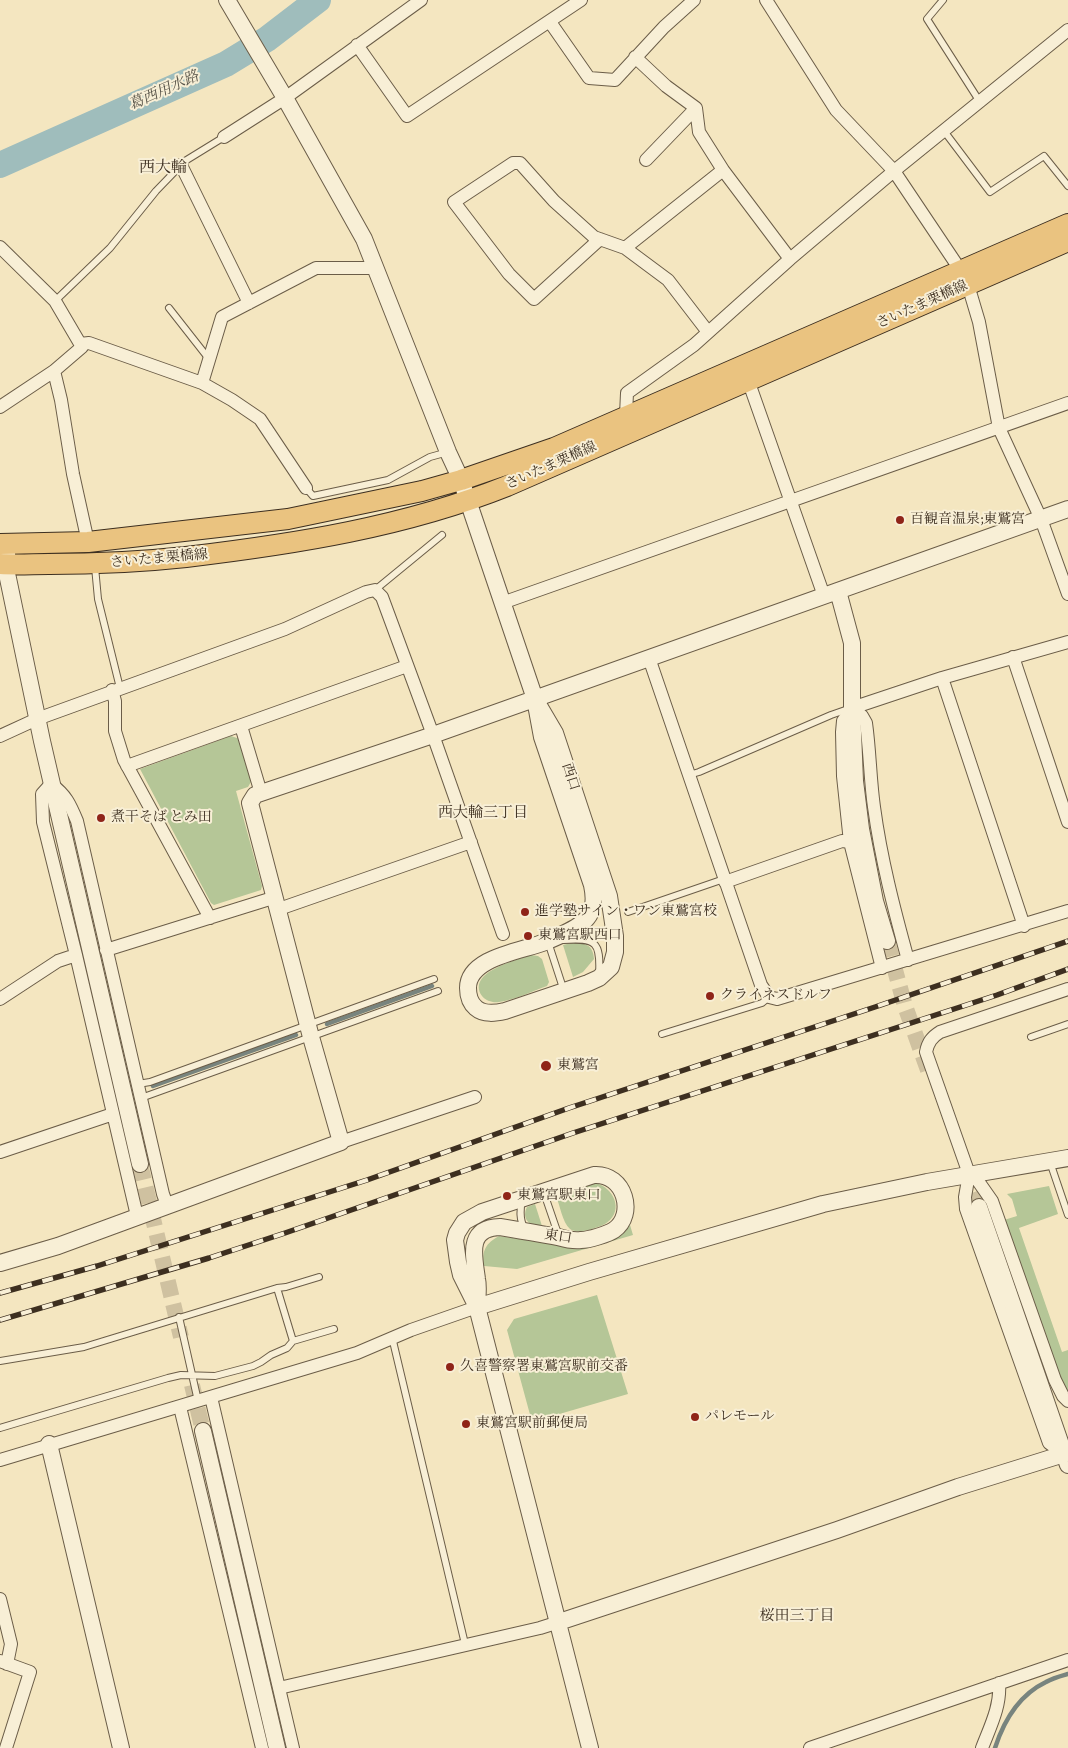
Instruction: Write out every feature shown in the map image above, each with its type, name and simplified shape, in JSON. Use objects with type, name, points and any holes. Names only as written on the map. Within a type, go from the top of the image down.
[{"type":"main road","name":"さいたま栗橋線","points":[[4,544],[88,542],[288,519],[422,491],[461,480],[554,448],[626,415],[1068,238]]},
{"type":"main road","name":"さいたま栗橋線","points":[[3,564],[95,564],[217,553],[348,532],[437,511],[507,486],[748,380],[965,278]]},
{"type":"street","points":[[227,0],[285,98],[364,239],[448,452],[461,480],[535,698]]},
{"type":"street","points":[[224,137],[285,98],[420,0]]},
{"type":"street","points":[[357,46],[407,116],[581,0]]},
{"type":"street","points":[[550,22],[589,78],[615,80],[664,26],[694,0]]},
{"type":"street","points":[[766,0],[836,110],[894,171],[965,278],[979,322],[1000,428],[1041,519],[1068,594]]},
{"type":"street","points":[[626,415],[627,393],[694,345],[790,259],[894,171],[1068,30]]},
{"type":"street","points":[[635,57],[666,86],[696,108],[699,132],[723,170],[790,259]]},
{"type":"street","points":[[646,160],[696,108]]},
{"type":"street","points":[[600,239],[534,299],[509,274],[454,202],[513,163],[520,163],[554,202],[594,237],[600,239],[625,248],[668,280],[708,332]]},
{"type":"street","points":[[182,165],[249,303]]},
{"type":"street","points":[[625,248],[723,170]]},
{"type":"street","points":[[0,247],[55,301],[82,347],[54,371],[0,407]]},
{"type":"street","points":[[202,383],[222,317],[316,268],[376,268]]},
{"type":"street","points":[[80,344],[88,343],[202,383],[232,400],[260,419],[306,488]]},
{"type":"street","points":[[54,371],[88,542]]},
{"type":"street","points":[[748,380],[791,501],[852,643],[855,781],[861,829],[875,901],[887,941]]},
{"type":"street","points":[[502,603],[1068,403]]},
{"type":"street","points":[[342,1142],[310,1030],[251,807],[252,799],[261,793],[433,735],[1068,509]]},
{"type":"street","points":[[4,544],[3,564],[51,784],[140,1164]]},
{"type":"street","points":[[0,736],[37,718],[285,629],[374,590],[382,597],[503,934]]},
{"type":"street","points":[[882,968],[850,842],[843,776],[843,721],[852,708],[942,678],[1068,642]]},
{"type":"street","points":[[649,658],[724,881],[761,985],[769,997],[777,999],[1024,926],[1068,911]]},
{"type":"street","points":[[1013,658],[1068,822]]},
{"type":"street","points":[[127,766],[407,666]]},
{"type":"street","points":[[942,678],[1024,926]]},
{"type":"street","points":[[116,689],[115,731],[117,742],[127,766],[210,918]]},
{"type":"street","name":"西口","points":[[535,698],[555,733],[609,896],[615,936],[614,960],[607,972],[588,983],[505,1011],[484,1012],[477,1009],[471,1002],[468,994],[470,978],[476,970],[485,962],[544,942],[581,924],[592,910],[594,896],[542,737],[535,698]]},
{"type":"street","points":[[852,708],[862,716],[866,723],[869,768],[879,841],[889,892],[908,960]]},
{"type":"street","points":[[241,726],[261,793]]},
{"type":"street","points":[[51,784],[63,793],[77,821],[167,1205]]},
{"type":"street","points":[[51,784],[42,794],[43,822],[137,1216]]},
{"type":"street","points":[[106,950],[210,918],[277,903],[471,842]]},
{"type":"street","points":[[724,881],[842,842],[850,842]]},
{"type":"street","points":[[0,999],[58,961],[76,955]]},
{"type":"street","points":[[1067,1457],[1049,1443],[966,1209],[965,1197],[969,1174],[926,1052],[927,1046],[934,1036],[940,1032],[1068,989]]},
{"type":"street","points":[[0,1263],[58,1246],[342,1142],[474,1097]]},
{"type":"street","points":[[0,1152],[113,1114]]},
{"type":"street","points":[[0,1460],[357,1353],[392,1337],[477,1307],[808,1208],[969,1174],[1068,1158]]},
{"type":"street","points":[[969,1174],[978,1181],[992,1201],[1056,1380],[1063,1396],[1068,1401]]},
{"type":"street","name":"東口","points":[[594,1175],[602,1175],[614,1180],[622,1192],[625,1205],[624,1217],[614,1230],[580,1240],[494,1228],[488,1229],[477,1239],[474,1245],[478,1280],[477,1307],[461,1275],[456,1249],[457,1233],[464,1222],[472,1217],[594,1175]]},
{"type":"street","points":[[979,1207],[1067,1457]]},
{"type":"street","points":[[477,1307],[590,1748]]},
{"type":"street","points":[[211,1397],[293,1748]]},
{"type":"street","points":[[180,1407],[262,1748]]},
{"type":"street","points":[[203,1431],[277,1748]]},
{"type":"street","points":[[49,1444],[121,1748]]},
{"type":"street","points":[[279,1688],[540,1628],[837,1530],[958,1487],[1067,1457]]},
{"type":"street","points":[[0,1599],[11,1644],[4,1663],[30,1672],[6,1748]]},
{"type":"street","points":[[810,1748],[1068,1660]]},
{"type":"street","points":[[982,1748],[997,1707],[1000,1695],[999,1683]]},
{"type":"lane","points":[[943,0],[927,19],[980,102]]},
{"type":"lane","points":[[944,130],[990,192],[1044,156],[1068,186]]},
{"type":"lane","points":[[55,301],[110,248],[156,191],[185,161],[224,137]]},
{"type":"lane","points":[[169,308],[209,360]]},
{"type":"lane","points":[[306,488],[313,496],[388,480],[430,457],[448,452]]},
{"type":"lane","points":[[374,590],[442,535]]},
{"type":"lane","points":[[95,564],[98,599],[116,689]]},
{"type":"lane","points":[[688,775],[852,708]]},
{"type":"lane","points":[[628,912],[724,881]]},
{"type":"lane","points":[[544,942],[582,939],[590,941],[596,945],[600,954],[599,978]]},
{"type":"lane","points":[[544,942],[550,948],[564,991]]},
{"type":"lane","points":[[141,1098],[434,979]]},
{"type":"lane","points":[[138,1084],[150,1082],[438,991]]},
{"type":"lane","points":[[662,1034],[762,1002],[769,997]]},
{"type":"lane","points":[[1031,1037],[1068,1024]]},
{"type":"lane","points":[[1050,1161],[1068,1214]]},
{"type":"lane","points":[[543,1192],[561,1238]]},
{"type":"lane","points":[[523,1199],[520,1208],[521,1222],[527,1232]]},
{"type":"lane","points":[[0,1361],[84,1347],[319,1277]]},
{"type":"lane","points":[[277,1288],[293,1341]]},
{"type":"lane","points":[[179,1318],[198,1401]]},
{"type":"lane","points":[[0,1428],[168,1378],[181,1375],[215,1376],[253,1366],[287,1348],[293,1341],[334,1329]]},
{"type":"lane","points":[[392,1337],[464,1644]]},
{"type":"green space","points":[[231,736],[240,739],[252,780],[248,787],[236,791],[262,886],[261,890],[214,905],[211,903],[140,769]]},
{"type":"green space","points":[[580,943],[590,947],[594,959],[583,972],[573,977],[563,945]]},
{"type":"green space","points":[[531,955],[542,959],[549,982],[547,986],[499,1002],[490,1001],[482,996],[479,988],[481,980],[487,974],[495,968]]},
{"type":"green space","points":[[593,1183],[599,1184],[610,1191],[615,1202],[614,1214],[608,1222],[600,1226],[584,1231],[572,1230],[565,1222],[556,1196]]},
{"type":"green space","points":[[1049,1186],[1058,1214],[1019,1228],[1062,1352],[1068,1350],[1068,1393],[1063,1389],[1004,1220],[1017,1216],[1012,1199],[1007,1194]]},
{"type":"green space","points":[[535,1204],[542,1226],[530,1224],[526,1219],[525,1211],[527,1207]]},
{"type":"green space","points":[[630,1225],[633,1235],[517,1269],[484,1266],[483,1256],[486,1248],[499,1236],[579,1248],[618,1237]]},
{"type":"green space","points":[[597,1295],[628,1394],[532,1422],[507,1330],[514,1319]]},
{"type":"waterway","name":"葛西用水路","points":[[0,165],[226,64],[267,39],[318,0]]},
{"type":"waterway","points":[[327,1024],[432,986]]},
{"type":"waterway","points":[[153,1086],[296,1035]]},
{"type":"waterway","points":[[995,1748],[1008,1718],[1020,1701],[1036,1687],[1051,1679],[1068,1674]]},
{"type":"tunnel","points":[[887,941],[905,1006],[928,1070]]},
{"type":"tunnel","points":[[140,1164],[181,1337]]},
{"type":"tunnel","points":[[965,1170],[979,1207]]},
{"type":"tunnel","points":[[192,1385],[203,1431]]},
{"type":"railway","points":[[0,1293],[97,1266],[367,1180],[569,1108],[1068,941]]},
{"type":"railway","points":[[0,1320],[209,1258],[573,1133],[997,995],[1068,969]]},
{"type":"place","name":"百観音温泉;東鷲宮","points":[[900,520]]},
{"type":"place","name":"煮干そば とみ田","points":[[101,818]]},
{"type":"place","name":"進学塾サイン・ワン東鷲宮校","points":[[525,912]]},
{"type":"place","name":"東鷲宮駅西口","points":[[528,936]]},
{"type":"place","name":"クライネスドルフ","points":[[710,996]]},
{"type":"place","name":"東鷲宮","points":[[546,1066]]},
{"type":"place","name":"東鷲宮駅東口","points":[[507,1196]]},
{"type":"place","name":"久喜警察署東鷲宮駅前交番","points":[[450,1367]]},
{"type":"place","name":"パレモール","points":[[695,1417]]},
{"type":"place","name":"東鷲宮駅前郵便局","points":[[466,1424]]},
{"type":"district","name":"西大輪","points":[[163,168]]},
{"type":"district","name":"西大輪三丁目","points":[[483,813]]},
{"type":"district","name":"桜田三丁目","points":[[797,1616]]}]
